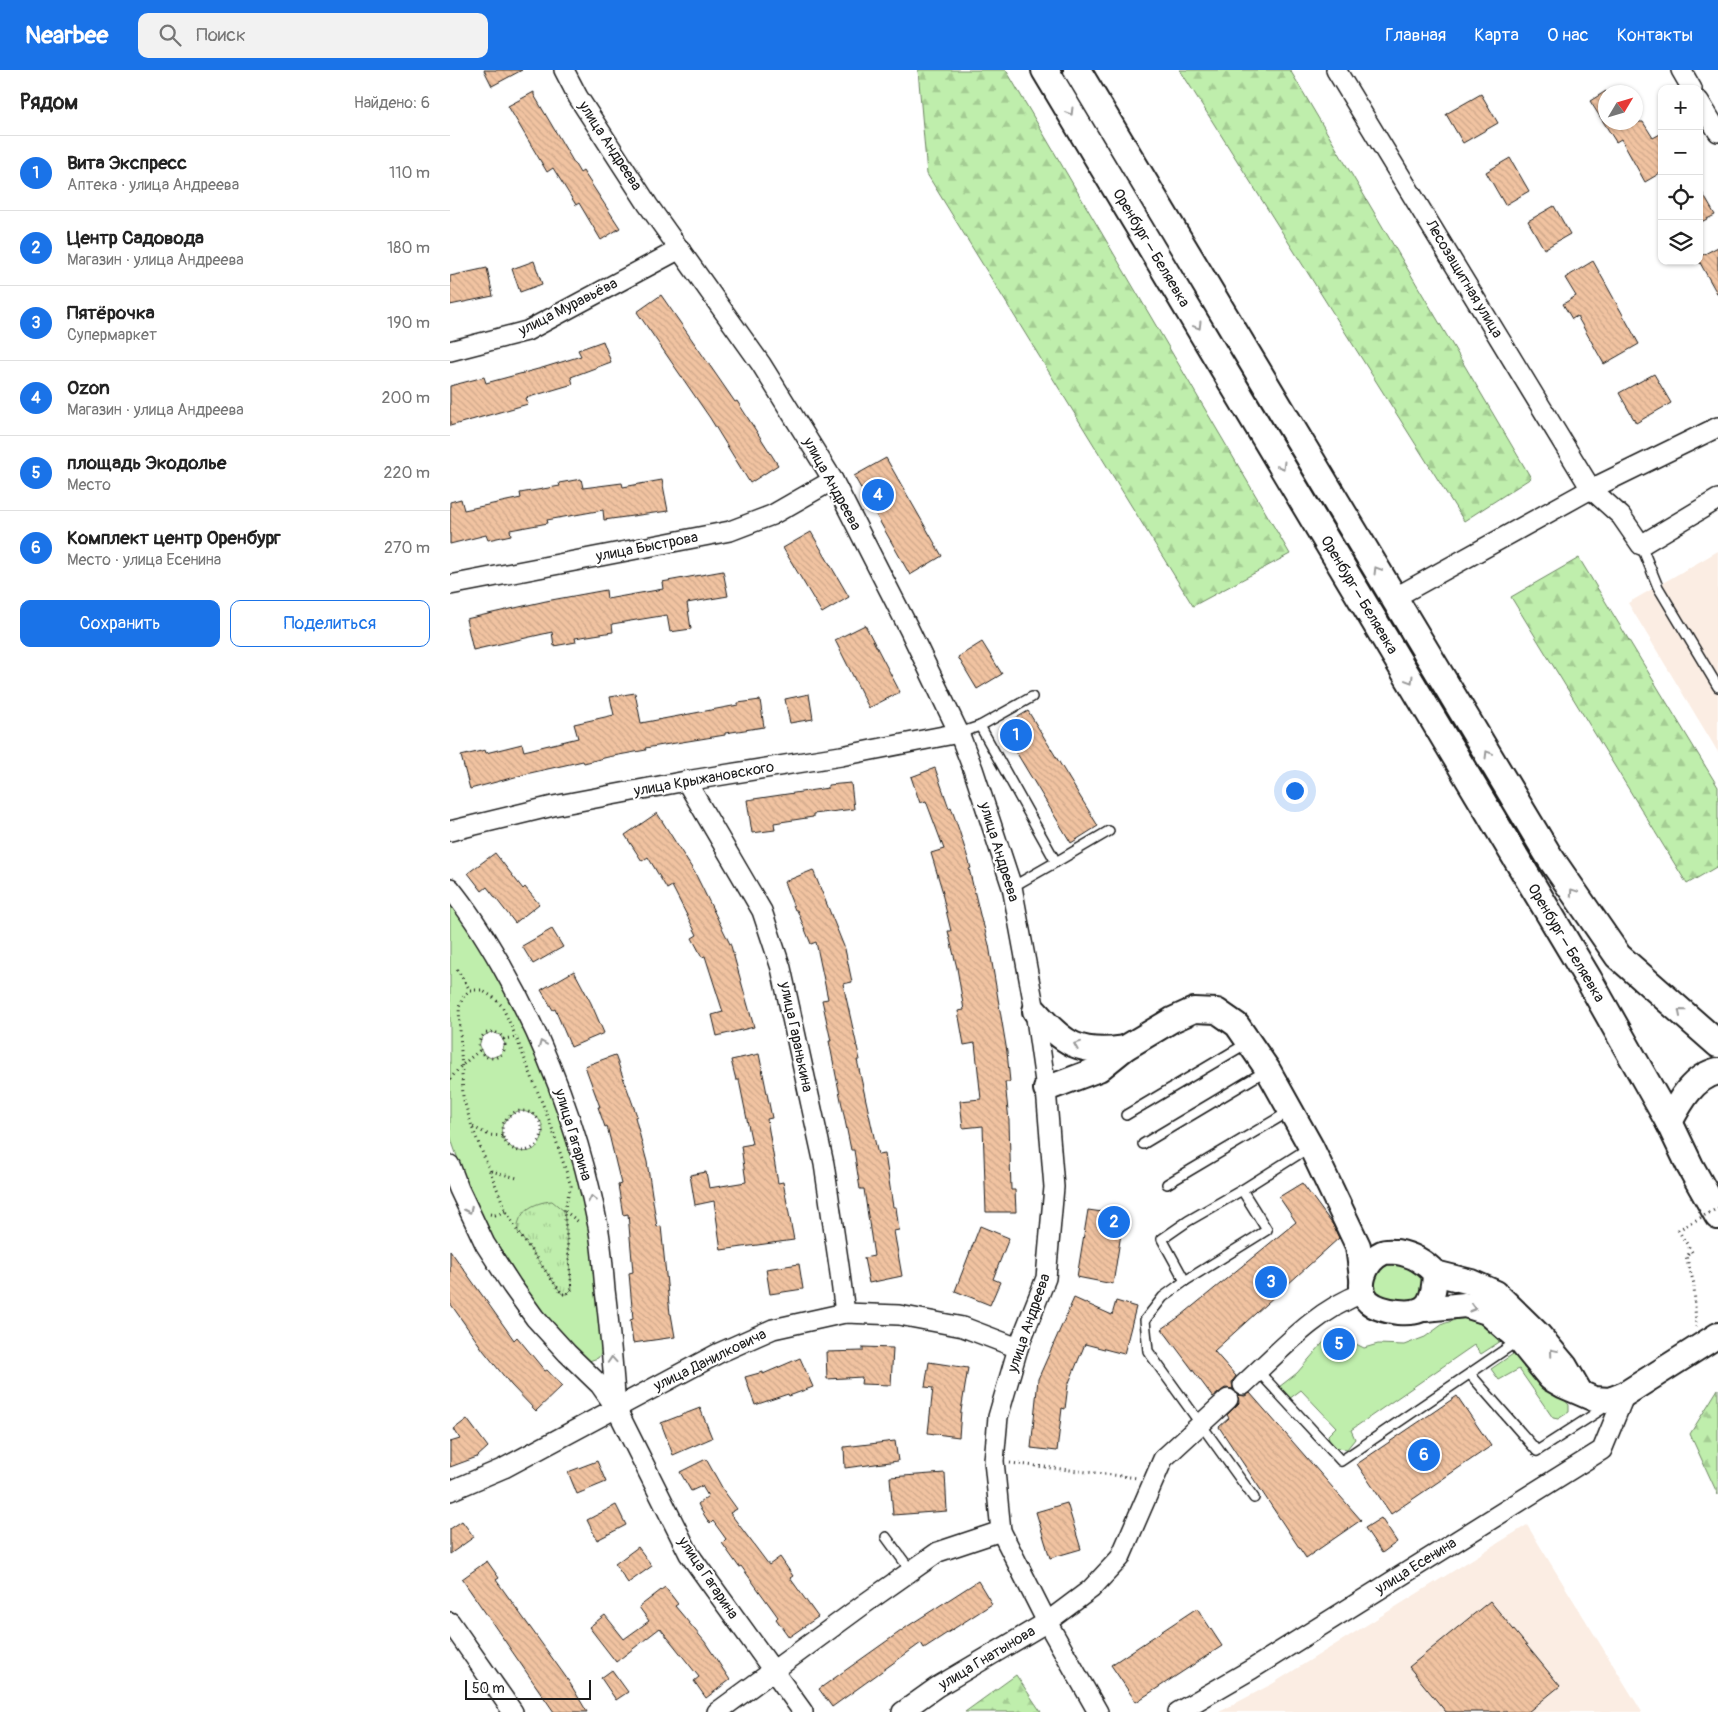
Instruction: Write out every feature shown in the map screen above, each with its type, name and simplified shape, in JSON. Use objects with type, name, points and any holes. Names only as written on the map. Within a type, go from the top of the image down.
[{"type":"main road","name":"Оренбург – Беляевка","points":[[1045,70],[1589,980],[1669,1122],[1690,1166],[1718,1216]]},
{"type":"main road","name":"Оренбург – Беляевка","points":[[1077,70],[1549,856],[1618,956],[1718,1044]]},
{"type":"main road","points":[[1669,1122],[1681,1099],[1692,1086],[1718,1071]]},
{"type":"street","name":"улица Андреева","points":[[564,70],[583,105],[648,206],[760,364],[833,480],[959,732],[1012,887],[1035,1011],[1046,1089],[1054,1188],[1046,1278],[1018,1348],[998,1418],[994,1461],[1001,1531],[1047,1622],[1098,1712]]},
{"type":"street","name":"Лесозащитная улица","points":[[1336,70],[1591,489],[1622,516],[1641,545]]},
{"type":"street","points":[[1681,70],[1690,85]]},
{"type":"street","points":[[1703,107],[1718,132]]},
{"type":"street","name":"улица Муравьёва","points":[[450,351],[527,331],[680,249]]},
{"type":"street","points":[[1394,598],[1591,489],[1718,427]]},
{"type":"street","name":"улица Быстрова","points":[[450,585],[730,531],[772,515],[833,480]]},
{"type":"street","points":[[1641,545],[1718,499]]},
{"type":"street","name":"улица Крыжановского","points":[[450,831],[553,806],[686,781],[841,756],[959,732]]},
{"type":"street","name":"улица Гаранькина","points":[[686,781],[762,911],[781,968],[824,1164],[840,1266],[845,1313]]},
{"type":"street","name":"улица Гагарина","points":[[450,888],[488,943],[530,1020],[554,1073],[571,1124],[588,1180],[598,1227],[612,1350],[616,1408]]},
{"type":"street","points":[[1046,1089],[1099,1069],[1125,1048],[1172,1020],[1194,1010],[1217,1011],[1237,1025],[1249,1042],[1268,1070],[1311,1147],[1358,1246],[1363,1285],[1370,1304],[1390,1311],[1408,1313],[1425,1309],[1465,1305],[1487,1312],[1519,1340],[1550,1378],[1594,1398],[1610,1400],[1625,1394],[1718,1335]]},
{"type":"street","points":[[1035,1011],[1052,1031],[1078,1048],[1108,1050],[1125,1048]]},
{"type":"street","name":"улица Гагарина","points":[[450,1165],[484,1244],[535,1318],[600,1385],[616,1408],[688,1554],[803,1712]]},
{"type":"street","points":[[1344,1216],[1397,1252]]},
{"type":"street","points":[[1243,1385],[1320,1316],[1349,1298],[1363,1285],[1366,1268],[1371,1261],[1383,1253],[1397,1252],[1410,1254],[1427,1263],[1435,1273],[1470,1282],[1496,1293],[1538,1334],[1565,1366],[1580,1392]]},
{"type":"street","points":[[1425,1309],[1431,1300],[1435,1286],[1435,1273]]},
{"type":"street","name":"улица Данилковича","points":[[450,1491],[504,1468],[719,1353],[773,1329],[845,1313],[899,1315],[963,1327],[1018,1348]]},
{"type":"street","name":"улица Есенина","points":[[1178,1712],[1252,1669],[1602,1450],[1625,1394]]},
{"type":"street","name":"улица Гнатынова","points":[[902,1712],[937,1687],[1047,1622],[1091,1589],[1120,1558],[1163,1459],[1228,1399]]},
{"type":"street","points":[[717,1712],[938,1552],[1001,1531]]},
{"type":"street","points":[[450,1622],[513,1712]]},
{"type":"lane","points":[[1641,545],[1658,587],[1718,687]]},
{"type":"lane","points":[[959,732],[980,726],[1032,697]]},
{"type":"lane","points":[[980,726],[1056,862]]},
{"type":"lane","points":[[1012,887],[1109,831]]},
{"type":"lane","points":[[1126,1115],[1249,1042]]},
{"type":"lane","points":[[1144,1144],[1268,1070]]},
{"type":"lane","points":[[1167,1184],[1291,1111]]},
{"type":"lane","points":[[1185,1281],[1162,1239],[1188,1221],[1311,1147]]},
{"type":"lane","points":[[1242,1190],[1267,1230],[1185,1281],[1163,1298],[1145,1320],[1148,1351],[1254,1498]]},
{"type":"lane","points":[[1258,1371],[1341,1461],[1519,1340]]},
{"type":"lane","points":[[1470,1374],[1537,1451],[1625,1394]]},
{"type":"lane","points":[[886,1537],[911,1571]]},
{"type":"path","points":[[457,970],[470,990]]},
{"type":"path","points":[[470,990],[481,990],[493,997],[502,1006],[551,1125],[571,1186],[564,1211],[572,1289],[567,1294],[562,1294],[518,1232],[506,1211],[472,1127],[463,1097],[460,1066],[459,1006],[464,996],[470,990]]},
{"type":"path","points":[[496,1033],[503,1039],[504,1050],[497,1057],[487,1057],[480,1050],[480,1041],[486,1034],[496,1033]]},
{"type":"path","points":[[450,1078],[460,1066],[480,1050]]},
{"type":"path","points":[[518,1111],[534,1114],[540,1120],[543,1129],[538,1145],[526,1152],[512,1149],[506,1143],[503,1136],[504,1121],[518,1111]]},
{"type":"path","points":[[472,1127],[489,1135],[503,1136]]},
{"type":"path","points":[[490,1171],[518,1178]]},
{"type":"path","points":[[1696,1348],[1694,1284],[1686,1256],[1692,1252],[1678,1230],[1718,1208]]},
{"type":"path","points":[[994,1461],[1139,1478],[1142,1470]]},
{"type":"shaded area","points":[[1718,551],[1718,752],[1628,603]]},
{"type":"shaded area","points":[[1527,1525],[1642,1712],[1219,1712],[1272,1684]]},
{"type":"green space","points":[[918,70],[1006,70],[1290,554],[1193,606],[927,174]]},
{"type":"green space","points":[[1180,70],[1290,70],[1531,478],[1464,521]]},
{"type":"green space","points":[[1579,558],[1718,787],[1718,866],[1687,884],[1511,597]]},
{"type":"green space","points":[[450,903],[487,951],[532,1037],[567,1123],[590,1228],[604,1349],[598,1358],[589,1361],[580,1355],[543,1314],[510,1271],[475,1208],[450,1134]],"holes":[[[491,1032],[500,1035],[505,1044],[501,1054],[491,1058],[483,1054],[479,1046],[482,1037]],[[518,1111],[533,1115],[540,1121],[542,1126],[542,1137],[536,1147],[527,1152],[518,1151],[509,1146],[503,1138],[502,1129],[506,1120]]]},
{"type":"green space","points":[[552,1201],[564,1211],[572,1289],[567,1294],[562,1294],[518,1232],[520,1219],[528,1209],[539,1203]]},
{"type":"green space","points":[[1393,1259],[1417,1269],[1425,1280],[1418,1303],[1378,1299],[1369,1277]]},
{"type":"green space","points":[[1460,1318],[1471,1319],[1503,1336],[1501,1341],[1481,1354],[1474,1345],[1351,1430],[1355,1439],[1347,1449],[1335,1448],[1329,1441],[1328,1435],[1336,1427],[1301,1390],[1289,1399],[1279,1387],[1297,1373],[1328,1337],[1342,1337],[1364,1348],[1378,1344],[1404,1345],[1425,1337],[1443,1324]]},
{"type":"green space","points":[[1520,1351],[1526,1353],[1569,1405],[1569,1412],[1558,1419],[1553,1418],[1519,1369],[1499,1380],[1491,1369]]},
{"type":"green space","points":[[1718,1389],[1718,1495],[1690,1434]]},
{"type":"green space","points":[[1016,1675],[1041,1712],[965,1712]]},
{"type":"building","points":[[484,70],[522,70],[492,86]]},
{"type":"building","points":[[534,92],[580,173],[583,171],[620,228],[601,240],[579,203],[576,205],[553,168],[547,172],[508,106]]},
{"type":"building","points":[[1481,94],[1498,123],[1463,143],[1446,114]]},
{"type":"building","points":[[1598,96],[1598,114],[1590,101]]},
{"type":"building","points":[[1643,122],[1653,138],[1658,135],[1658,174],[1645,182],[1621,139],[1616,142],[1608,130],[1643,130]]},
{"type":"building","points":[[1510,158],[1529,191],[1505,205],[1486,172]]},
{"type":"building","points":[[1703,194],[1715,215],[1703,221]]},
{"type":"building","points":[[1554,206],[1570,234],[1544,249],[1528,221]]},
{"type":"building","points":[[1718,247],[1718,295],[1701,265],[1703,265],[1703,255]]},
{"type":"building","points":[[534,261],[542,284],[520,292],[512,269]]},
{"type":"building","points":[[1593,261],[1639,344],[1604,364],[1577,316],[1572,319],[1563,304],[1576,296],[1565,278]]},
{"type":"building","points":[[487,268],[493,296],[450,305],[450,276]]},
{"type":"building","points":[[661,295],[735,402],[737,401],[778,465],[750,483],[710,418],[637,312]]},
{"type":"building","points":[[603,341],[611,362],[571,377],[573,384],[526,398],[528,404],[450,426],[450,386],[484,377],[486,383],[542,368],[581,356],[578,350]]},
{"type":"building","points":[[1654,374],[1671,403],[1636,423],[1619,393]]},
{"type":"building","points":[[886,458],[942,556],[910,575],[854,476]]},
{"type":"building","points":[[581,479],[583,488],[622,483],[623,487],[662,480],[668,511],[604,520],[603,510],[547,520],[548,523],[510,530],[511,535],[488,540],[486,535],[450,544],[450,502],[461,499],[464,510],[521,498],[520,493],[560,486],[559,483]]},
{"type":"building","points":[[811,532],[849,597],[822,613],[783,548]]},
{"type":"building","points":[[723,571],[728,596],[687,603],[691,629],[670,632],[667,615],[612,624],[613,632],[575,638],[576,642],[554,646],[552,632],[473,650],[466,619],[606,590],[607,599],[663,589],[662,582]]},
{"type":"building","points":[[865,625],[900,692],[869,708],[835,640]]},
{"type":"building","points":[[982,642],[1002,674],[977,689],[958,657]]},
{"type":"building","points":[[635,693],[641,723],[760,700],[764,727],[645,748],[646,750],[584,763],[583,761],[470,789],[461,756],[485,750],[486,753],[522,744],[524,751],[578,738],[574,724],[614,715],[610,697]]},
{"type":"building","points":[[809,694],[813,719],[790,723],[785,699]]},
{"type":"building","points":[[1028,711],[1098,826],[1071,843],[1001,727]]},
{"type":"building","points":[[935,768],[949,808],[951,807],[971,868],[969,869],[989,945],[1007,1052],[1010,1082],[1005,1082],[1009,1121],[1011,1190],[1015,1190],[1016,1212],[986,1212],[983,1126],[963,1128],[960,1101],[981,1099],[975,1043],[964,1045],[958,1011],[964,1010],[948,931],[951,931],[943,893],[931,853],[944,849],[926,801],[920,803],[911,777]]},
{"type":"building","points":[[851,783],[854,809],[813,814],[813,817],[774,823],[775,830],[752,833],[747,800],[828,788],[828,785]]},
{"type":"building","points":[[657,813],[695,873],[731,946],[754,1027],[717,1036],[712,1015],[723,1012],[705,956],[702,957],[692,938],[697,935],[672,886],[667,889],[648,857],[642,861],[625,835]]},
{"type":"building","points":[[495,853],[523,889],[525,887],[539,904],[515,923],[487,887],[482,891],[468,873]]},
{"type":"building","points":[[813,870],[845,949],[852,982],[843,984],[860,1060],[857,1060],[878,1155],[885,1154],[893,1207],[896,1207],[899,1230],[894,1231],[902,1276],[869,1283],[864,1258],[874,1256],[864,1189],[860,1189],[854,1150],[851,1150],[829,1041],[831,1041],[822,1000],[828,999],[816,942],[811,944],[784,882]]},
{"type":"building","points":[[552,929],[563,947],[533,964],[522,946]]},
{"type":"building","points":[[574,971],[604,1033],[571,1047],[555,1009],[553,1010],[541,990]]},
{"type":"building","points":[[759,1054],[772,1118],[767,1119],[778,1183],[783,1182],[794,1240],[721,1250],[714,1201],[695,1205],[690,1175],[706,1172],[709,1188],[746,1182],[741,1146],[752,1144],[739,1080],[736,1080],[731,1060]]},
{"type":"building","points":[[615,1055],[637,1116],[635,1117],[647,1162],[657,1227],[661,1226],[670,1314],[675,1337],[633,1343],[630,1320],[633,1319],[629,1273],[633,1272],[628,1214],[623,1215],[618,1185],[621,1184],[607,1126],[605,1127],[585,1066]]},
{"type":"building","points":[[1302,1183],[1333,1225],[1339,1238],[1214,1351],[1236,1376],[1232,1382],[1233,1389],[1225,1388],[1213,1397],[1162,1329],[1182,1315],[1296,1222],[1279,1197]]},
{"type":"building","points":[[1088,1210],[1124,1215],[1113,1284],[1077,1277]]},
{"type":"building","points":[[980,1226],[1009,1238],[993,1279],[1000,1282],[990,1305],[955,1291]]},
{"type":"building","points":[[450,1250],[514,1340],[517,1337],[545,1371],[547,1370],[562,1386],[536,1411],[511,1385],[483,1350],[450,1303]]},
{"type":"building","points":[[799,1264],[803,1289],[770,1294],[766,1269]]},
{"type":"building","points":[[1074,1298],[1112,1315],[1116,1301],[1136,1307],[1124,1354],[1085,1344],[1068,1385],[1065,1409],[1062,1408],[1057,1451],[1031,1448],[1038,1379]]},
{"type":"building","points":[[863,1347],[893,1348],[891,1385],[861,1384],[862,1377],[827,1379],[826,1352],[863,1351]]},
{"type":"building","points":[[800,1358],[813,1387],[755,1405],[745,1377],[763,1372],[763,1374]]},
{"type":"building","points":[[929,1362],[968,1368],[959,1437],[928,1433],[933,1388],[925,1387]]},
{"type":"building","points":[[1250,1393],[1361,1520],[1306,1558],[1219,1427],[1229,1418],[1227,1415],[1239,1403],[1238,1395],[1245,1396]]},
{"type":"building","points":[[1457,1396],[1491,1446],[1391,1514],[1357,1464]]},
{"type":"building","points":[[700,1408],[712,1438],[673,1455],[661,1423]]},
{"type":"building","points":[[467,1419],[488,1447],[477,1457],[450,1467],[450,1442],[460,1439],[454,1429]]},
{"type":"building","points":[[895,1441],[898,1461],[845,1468],[844,1447]]},
{"type":"building","points":[[706,1459],[724,1491],[737,1509],[730,1513],[769,1565],[780,1557],[793,1576],[790,1578],[818,1617],[789,1637],[776,1619],[778,1617],[722,1543],[726,1539],[713,1521],[710,1524],[701,1510],[698,1504],[708,1496],[702,1486],[691,1491],[680,1472]]},
{"type":"building","points":[[597,1461],[606,1482],[577,1494],[568,1472]]},
{"type":"building","points":[[945,1473],[947,1511],[893,1515],[890,1477]]},
{"type":"building","points":[[1067,1503],[1081,1549],[1050,1558],[1036,1512]]},
{"type":"building","points":[[616,1505],[626,1525],[597,1540],[587,1520]]},
{"type":"building","points":[[1381,1518],[1397,1542],[1382,1553],[1365,1528]]},
{"type":"building","points":[[462,1521],[474,1537],[450,1554],[450,1529]]},
{"type":"building","points":[[638,1547],[652,1566],[628,1583],[615,1564]]},
{"type":"building","points":[[487,1561],[499,1578],[496,1580],[568,1680],[587,1712],[554,1712],[462,1579]]},
{"type":"building","points":[[978,1581],[992,1604],[924,1648],[921,1643],[832,1707],[819,1689],[908,1626]]},
{"type":"building","points":[[665,1587],[678,1604],[675,1606],[705,1642],[730,1680],[706,1698],[694,1681],[699,1677],[660,1628],[616,1662],[589,1627],[605,1615],[624,1639],[649,1621],[639,1607]]},
{"type":"building","points":[[1490,1601],[1560,1686],[1528,1712],[1446,1712],[1409,1667]]},
{"type":"building","points":[[1197,1608],[1222,1646],[1136,1702],[1111,1665]]},
{"type":"building","points":[[612,1670],[628,1692],[616,1700],[601,1678]]},
{"type":"place","name":"Ozon","points":[[878,495]]},
{"type":"place","name":"Вита Экспресс","points":[[1016,735]]},
{"type":"place","name":"Центр Садовода","points":[[1114,1222]]},
{"type":"place","name":"Пятёрочка","points":[[1271,1282]]},
{"type":"place","name":"площадь Экодолье","points":[[1339,1344]]},
{"type":"place","name":"Комплект центр Оренбург","points":[[1424,1455]]}]
